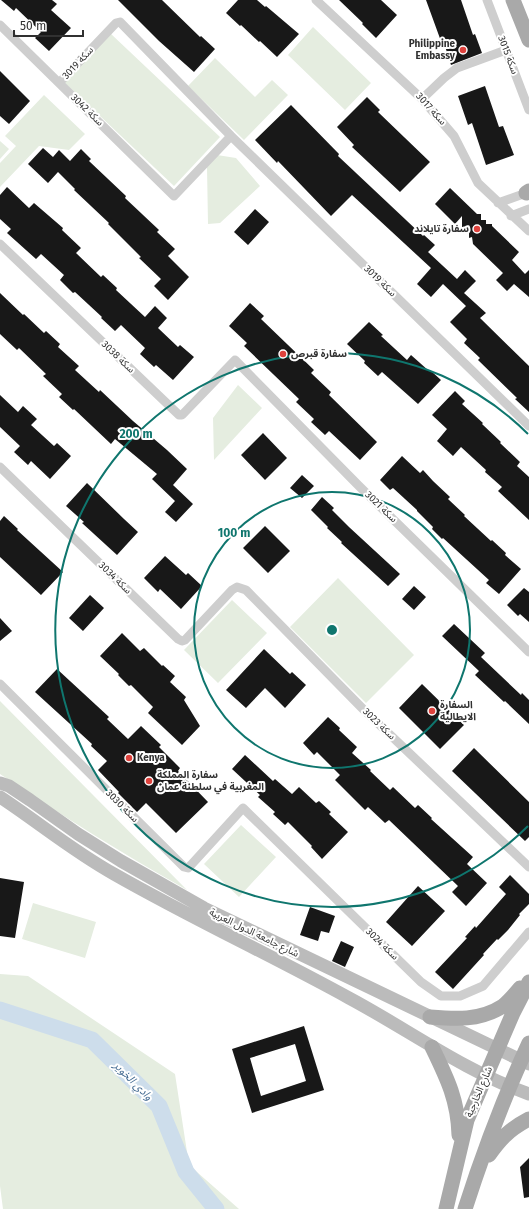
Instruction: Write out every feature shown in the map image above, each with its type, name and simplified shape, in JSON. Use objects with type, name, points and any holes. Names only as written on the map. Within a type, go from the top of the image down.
[{"type":"main road","points":[[514,0],[529,40]]},
{"type":"main road","name":"شارع جامعة الدول العربية","points":[[0,783],[9,786],[120,861],[204,908],[497,1050],[525,1062]]},
{"type":"main road","name":"شارع جامعة الدول العربية","points":[[0,797],[112,873],[196,920],[350,998],[432,1047],[486,1076],[529,1094]]},
{"type":"main road","points":[[430,1017],[467,1018],[485,1015],[504,1005],[523,985],[529,981]]},
{"type":"main road","name":"شارع الخارجية","points":[[446,1209],[467,1120],[513,1013],[529,981]]},
{"type":"main road","points":[[465,1209],[478,1170],[510,1087],[525,1062],[529,1044]]},
{"type":"main road","points":[[432,1047],[453,1092],[459,1124],[460,1148]]},
{"type":"main road","points":[[478,1170],[502,1138],[517,1125],[529,1119]]},
{"type":"street","name":"سكة 3017","points":[[316,0],[422,99],[454,136],[478,183],[511,216],[529,231]]},
{"type":"street","name":"سكة 3015","points":[[487,0],[529,110]]},
{"type":"street","name":"سكة 3019","points":[[59,83],[116,22],[120,22],[231,136],[529,426]]},
{"type":"street","name":"سكة 3042","points":[[0,25],[174,196],[231,136]]},
{"type":"street","points":[[422,99],[457,68],[506,50]]},
{"type":"street","points":[[498,203],[528,192]]},
{"type":"street","points":[[511,216],[529,209]]},
{"type":"street","name":"سكة 3038","points":[[0,244],[179,415],[182,415],[235,360]]},
{"type":"street","name":"سكة 3021","points":[[235,360],[364,491],[529,652]]},
{"type":"street","name":"سكة 3034","points":[[0,467],[178,639],[185,640],[230,592]]},
{"type":"street","name":"سكة 3023","points":[[230,592],[237,587],[246,590],[363,709],[529,867]]},
{"type":"street","name":"سكة 3030","points":[[0,684],[184,867],[188,868],[191,865],[243,808]]},
{"type":"street","name":"سكة 3024","points":[[243,808],[421,982],[441,996],[460,996],[483,986],[529,932]]},
{"type":"shaded area","points":[[313,27],[371,83],[345,110],[288,55]]},
{"type":"shaded area","points":[[110,33],[220,137],[174,186],[64,82]]},
{"type":"shaded area","points":[[215,58],[255,97],[272,80],[288,95],[244,140],[188,86]]},
{"type":"shaded area","points":[[44,95],[85,134],[69,150],[39,146],[0,187],[0,163],[16,146],[5,136]]},
{"type":"shaded area","points":[[0,141],[9,149],[0,159]]},
{"type":"shaded area","points":[[217,155],[236,158],[260,186],[220,223],[208,224],[207,167]]},
{"type":"shaded area","points":[[238,385],[262,408],[214,460],[213,418]]},
{"type":"shaded area","points":[[338,578],[414,655],[366,703],[290,627]]},
{"type":"shaded area","points":[[232,600],[267,633],[218,683],[184,650]]},
{"type":"shaded area","points":[[0,701],[187,890],[92,834],[0,774]]},
{"type":"shaded area","points":[[241,825],[276,857],[239,897],[204,864]]},
{"type":"shaded area","points":[[33,903],[96,922],[85,958],[22,939]]},
{"type":"shaded area","points":[[0,974],[28,976],[175,1074],[189,1165],[239,1209],[3,1209],[0,1186]]},
{"type":"building","points":[[1,0],[52,0],[57,4],[51,10],[71,28],[49,51],[35,38],[41,32],[16,8],[14,11]]},
{"type":"building","points":[[118,0],[162,0],[200,37],[201,36],[215,49],[194,72],[159,41]]},
{"type":"building","points":[[238,0],[257,0],[299,34],[277,57],[226,13]]},
{"type":"building","points":[[339,0],[381,0],[397,15],[376,38]]},
{"type":"building","points":[[426,0],[461,0],[473,35],[475,34],[482,53],[451,65],[444,43],[442,44]]},
{"type":"building","points":[[0,71],[30,101],[9,124],[0,116]]},
{"type":"building","points":[[485,86],[499,127],[503,126],[514,155],[486,165],[472,123],[468,125],[458,96]]},
{"type":"building","points":[[367,97],[380,110],[378,112],[430,162],[400,192],[352,147],[354,145],[337,127]]},
{"type":"building","points":[[291,105],[339,154],[338,156],[423,236],[424,235],[435,245],[428,252],[457,279],[465,270],[476,281],[464,293],[486,313],[480,318],[529,366],[529,412],[515,399],[517,398],[478,360],[480,358],[464,343],[467,339],[450,322],[466,306],[443,284],[431,297],[417,284],[431,268],[352,195],[331,216],[278,161],[277,163],[255,140]]},
{"type":"building","points":[[43,148],[53,157],[59,150],[70,161],[81,149],[91,159],[89,161],[126,196],[125,198],[159,230],[157,232],[175,249],[168,256],[189,277],[168,300],[154,286],[161,279],[139,258],[141,257],[108,224],[109,223],[74,190],[75,189],[58,172],[48,183],[28,164]]},
{"type":"building","points":[[7,187],[29,208],[34,203],[63,228],[62,230],[81,248],[76,253],[101,277],[103,275],[117,288],[116,290],[145,317],[155,306],[167,318],[158,328],[178,347],[180,345],[194,357],[173,380],[156,365],[154,367],[140,354],[145,348],[121,325],[115,331],[75,292],[73,293],[60,280],[64,275],[41,254],[36,259],[7,233],[11,229],[0,219],[0,195]]},
{"type":"building","points":[[450,188],[477,214],[481,214],[481,220],[486,220],[486,224],[492,224],[492,226],[519,252],[512,260],[525,274],[529,270],[529,297],[514,284],[507,291],[496,280],[503,273],[473,244],[472,237],[469,238],[469,233],[462,233],[462,216],[455,224],[435,204]]},
{"type":"building","points":[[255,209],[269,222],[248,245],[234,232]]},
{"type":"building","points":[[0,293],[44,333],[46,331],[60,344],[58,347],[79,366],[75,370],[99,392],[100,390],[187,469],[173,485],[193,504],[176,522],[165,512],[175,501],[152,479],[157,474],[115,439],[111,444],[59,397],[62,394],[43,376],[46,374],[19,348],[17,350],[0,334]]},
{"type":"building","points":[[250,303],[264,316],[261,319],[314,370],[311,373],[331,392],[329,395],[377,442],[360,460],[329,431],[325,435],[311,422],[314,419],[296,402],[299,399],[244,346],[247,343],[229,326]]},
{"type":"building","points":[[369,322],[383,335],[381,336],[407,360],[411,355],[441,380],[418,404],[382,372],[378,376],[347,344]]},
{"type":"building","points":[[455,391],[465,401],[462,404],[483,423],[482,424],[501,442],[500,443],[520,462],[517,466],[529,477],[529,520],[498,491],[502,487],[461,447],[453,456],[437,441],[447,429],[432,415]]},
{"type":"building","points":[[0,395],[18,412],[23,406],[37,419],[31,425],[54,446],[57,443],[71,456],[50,479],[31,461],[28,465],[14,452],[20,446],[0,427]]},
{"type":"building","points":[[263,433],[287,458],[265,480],[241,455]]},
{"type":"building","points":[[402,456],[420,473],[423,470],[450,497],[448,499],[465,515],[464,516],[506,553],[505,555],[521,569],[499,594],[486,583],[489,580],[443,538],[442,539],[417,510],[393,488],[390,490],[380,480]]},
{"type":"building","points":[[302,475],[314,486],[302,498],[290,488]]},
{"type":"building","points":[[87,483],[138,532],[117,555],[66,506]]},
{"type":"building","points":[[322,497],[334,508],[332,510],[349,527],[400,574],[388,586],[341,543],[342,542],[311,510]]},
{"type":"building","points":[[4,516],[18,529],[17,530],[63,572],[41,595],[0,557],[0,521]]},
{"type":"building","points":[[265,526],[290,551],[268,573],[243,548]]},
{"type":"building","points":[[165,556],[186,575],[188,573],[202,586],[181,609],[160,589],[158,592],[144,578]]},
{"type":"building","points":[[414,586],[426,597],[414,610],[402,599]]},
{"type":"building","points":[[524,588],[529,592],[529,622],[520,614],[518,616],[507,605]]},
{"type":"building","points":[[90,595],[104,608],[83,631],[69,618]]},
{"type":"building","points":[[0,618],[12,631],[0,641]]},
{"type":"building","points":[[454,624],[485,653],[481,657],[521,695],[522,693],[529,700],[529,724],[475,675],[479,671],[442,636]]},
{"type":"building","points":[[122,633],[140,651],[144,648],[162,666],[163,665],[175,676],[170,682],[186,697],[184,700],[200,726],[182,745],[148,713],[153,707],[131,685],[129,686],[100,656]]},
{"type":"building","points":[[264,649],[290,674],[292,672],[306,685],[285,708],[265,688],[246,708],[226,690]]},
{"type":"building","points":[[57,669],[109,717],[107,719],[128,739],[141,726],[161,745],[159,747],[180,768],[178,771],[208,802],[176,833],[146,803],[137,812],[118,793],[119,792],[98,770],[107,761],[91,746],[92,744],[35,692]]},
{"type":"building","points":[[422,684],[464,725],[440,749],[399,708]]},
{"type":"building","points":[[328,717],[357,747],[352,753],[371,770],[370,771],[390,790],[393,787],[415,808],[418,805],[432,818],[431,819],[473,857],[467,864],[487,883],[466,906],[452,892],[458,886],[389,820],[385,823],[368,807],[365,810],[335,780],[340,775],[317,752],[314,755],[303,743]]},
{"type":"building","points":[[474,748],[529,802],[529,837],[525,841],[452,771]]},
{"type":"building","points":[[245,755],[273,781],[275,779],[292,794],[299,787],[316,803],[319,801],[331,812],[329,814],[348,832],[322,859],[311,847],[312,846],[288,822],[285,825],[273,814],[275,812],[258,797],[260,795],[232,769]]},
{"type":"building","points":[[510,875],[529,894],[529,904],[519,914],[520,915],[508,930],[483,954],[484,955],[453,989],[435,972],[467,938],[465,937],[475,926],[476,928],[506,894],[499,887]]},
{"type":"building","points":[[0,878],[24,882],[15,938],[0,936]]},
{"type":"building","points":[[418,886],[445,911],[412,946],[386,922]]},
{"type":"building","points":[[310,907],[335,916],[329,933],[321,931],[318,941],[300,935]]},
{"type":"building","points":[[341,941],[354,947],[345,967],[332,961]]},
{"type":"building","points":[[304,1026],[324,1090],[252,1113],[232,1049]],"holes":[[[295,1044],[306,1081],[261,1096],[250,1058]]]},
{"type":"building","points":[[529,1158],[529,1197],[524,1198],[520,1167]]},
{"type":"waterway","name":"وادي الخوير","points":[[0,1010],[92,1040],[159,1106],[186,1172],[216,1209]]},
{"type":"place","name":"Philippine Embassy","points":[[463,50]]},
{"type":"place","name":"سفارة تايلاند","points":[[477,229]]},
{"type":"place","name":"سفارة قبرص","points":[[283,354]]},
{"type":"place","name":"السفارة الايطالية","points":[[432,711]]},
{"type":"place","name":"Kenya","points":[[129,758]]},
{"type":"place","name":"سفارة المملكة المغربية في سلطنة عمان","points":[[149,781]]}]
